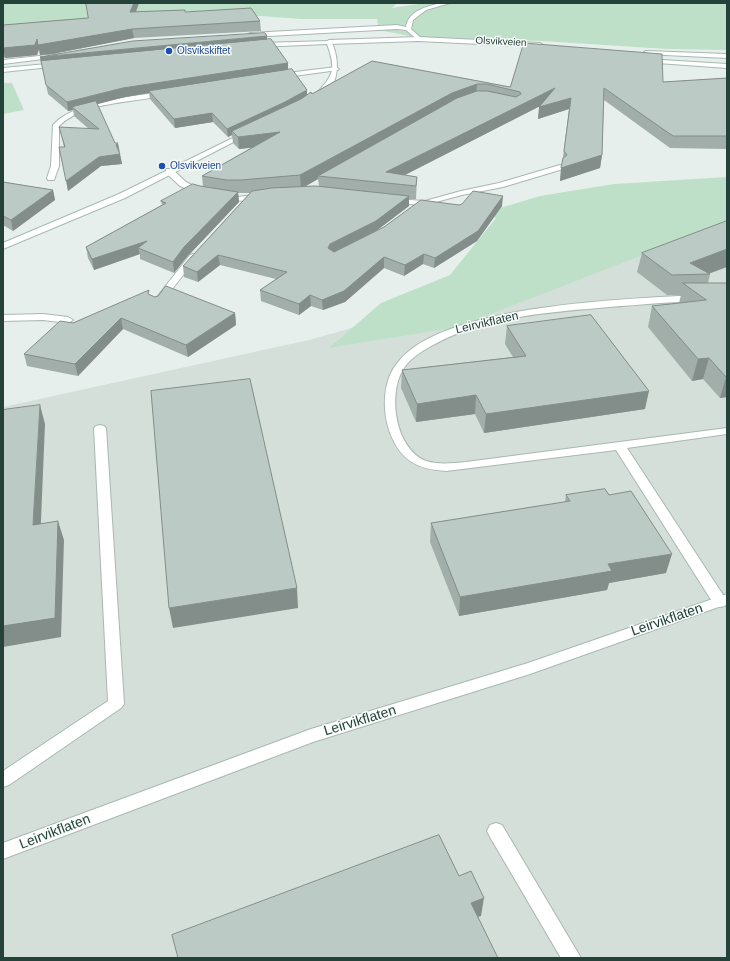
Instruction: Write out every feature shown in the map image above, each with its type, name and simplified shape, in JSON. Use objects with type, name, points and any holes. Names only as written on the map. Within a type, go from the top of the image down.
[{"type":"street","points":[[408,29],[410,19],[424,10],[447,3]]},
{"type":"street","points":[[247,35],[397,27],[408,29],[419,38]]},
{"type":"street","name":"Olsvikveien","points":[[249,46],[419,38],[545,45]]},
{"type":"street","points":[[310,101],[320,94],[333,79],[336,69],[335,57],[330,42]]},
{"type":"street","points":[[637,52],[727,56]]},
{"type":"street","points":[[3,62],[67,54]]},
{"type":"street","points":[[639,60],[727,66]]},
{"type":"street","points":[[3,70],[65,64]]},
{"type":"street","points":[[270,77],[336,69]]},
{"type":"street","points":[[51,178],[56,166],[56,125],[60,119],[70,114],[106,104],[170,92]]},
{"type":"street","points":[[3,246],[122,196],[251,131]]},
{"type":"street","points":[[386,200],[418,203],[500,185],[560,167]]},
{"type":"street","points":[[169,171],[183,184],[204,193],[238,199],[267,195]]},
{"type":"street","points":[[237,210],[248,198]]},
{"type":"street","points":[[410,212],[416,208],[418,203]]},
{"type":"street","points":[[156,304],[200,250]]},
{"type":"street","name":"Leirvikflaten","points":[[727,299],[702,297],[595,305],[540,312],[485,322],[450,332],[411,354],[401,364],[394,378],[390,402],[391,417],[397,437],[409,456],[417,462],[429,466],[449,466],[551,455],[727,431]]},
{"type":"street","points":[[3,318],[44,317],[68,320]]},
{"type":"street","points":[[3,780],[116,704],[100,428]]},
{"type":"street","name":"Leirvikflaten","points":[[3,851],[311,736],[530,668],[724,600],[619,445]]},
{"type":"street","points":[[496,831],[572,958]]},
{"type":"shaded area","points":[[727,207],[727,958],[3,958],[3,407],[309,340],[705,228]]},
{"type":"green space","points":[[3,3],[397,3],[392,8],[424,3],[727,3],[727,50],[667,49],[542,41],[414,37],[379,30],[377,19],[302,19],[198,11],[139,13],[3,31]]},
{"type":"green space","points":[[3,83],[12,83],[24,110],[3,114]]},
{"type":"green space","points":[[727,177],[727,222],[458,327],[329,348],[381,303],[450,275],[496,218],[480,214],[540,196],[614,184]]},
{"type":"building","points":[[86,3],[134,3],[130,12],[185,10],[185,12],[251,8],[260,21],[132,29],[38,45],[37,39],[35,45],[3,48],[3,25],[88,18]]},
{"type":"building","points":[[265,33],[267,36],[40,57],[133,41]]},
{"type":"building","points":[[271,39],[288,63],[123,88],[67,102],[46,85],[41,61]]},
{"type":"building","points":[[524,43],[662,54],[663,82],[727,78],[727,136],[673,136],[604,88],[602,155],[561,168],[563,158],[567,155],[564,151],[571,98],[539,107],[555,88],[386,172],[417,177],[416,186],[318,176],[457,98],[477,91],[487,91],[516,97],[521,94],[520,92],[487,84],[477,84],[452,93],[300,175],[241,180],[226,180],[202,176],[280,132],[238,137],[232,131],[301,99],[311,92],[312,94],[372,61],[510,87]]},
{"type":"building","points":[[292,69],[307,90],[227,129],[212,113],[174,119],[149,91]]},
{"type":"building","points":[[96,101],[115,143],[118,143],[116,145],[120,154],[99,157],[66,181],[59,147],[65,147],[59,127],[99,129],[72,107]]},
{"type":"building","points":[[3,182],[53,190],[11,220],[3,216]]},
{"type":"building","points":[[193,184],[238,192],[184,247],[173,262],[138,248],[147,241],[92,259],[86,247],[166,203],[161,201]]},
{"type":"building","points":[[316,186],[409,196],[376,221],[330,244],[328,248],[334,252],[384,227],[421,200],[459,205],[462,204],[473,191],[503,196],[478,231],[435,258],[424,254],[405,265],[384,257],[344,291],[322,300],[310,295],[299,304],[260,290],[287,272],[218,255],[197,272],[183,266],[252,191],[272,188]]},
{"type":"building","points":[[727,221],[727,249],[690,263],[710,274],[672,275],[642,253]]},
{"type":"building","points":[[683,283],[727,283],[727,377],[709,358],[698,359],[652,306],[706,300]]},
{"type":"building","points":[[166,286],[235,313],[186,345],[121,318],[75,364],[24,354],[60,321],[73,323],[149,290],[148,294],[155,297],[158,296]]},
{"type":"building","points":[[591,315],[649,391],[486,414],[476,395],[417,404],[402,370],[526,356],[507,326]]},
{"type":"building","points":[[250,379],[297,588],[169,608],[151,391]]},
{"type":"building","points":[[40,405],[33,525],[58,521],[55,618],[3,626],[3,410]]},
{"type":"building","points":[[605,489],[609,495],[631,491],[672,554],[608,564],[612,571],[460,597],[431,523],[570,501],[566,495]]},
{"type":"building","points":[[439,835],[459,876],[471,871],[484,898],[471,903],[498,958],[178,958],[172,935]]},
{"type":"place","name":"Olsvikskiftet","points":[[169,51]]},
{"type":"place","name":"Olsvikveien","points":[[162,166]]}]
